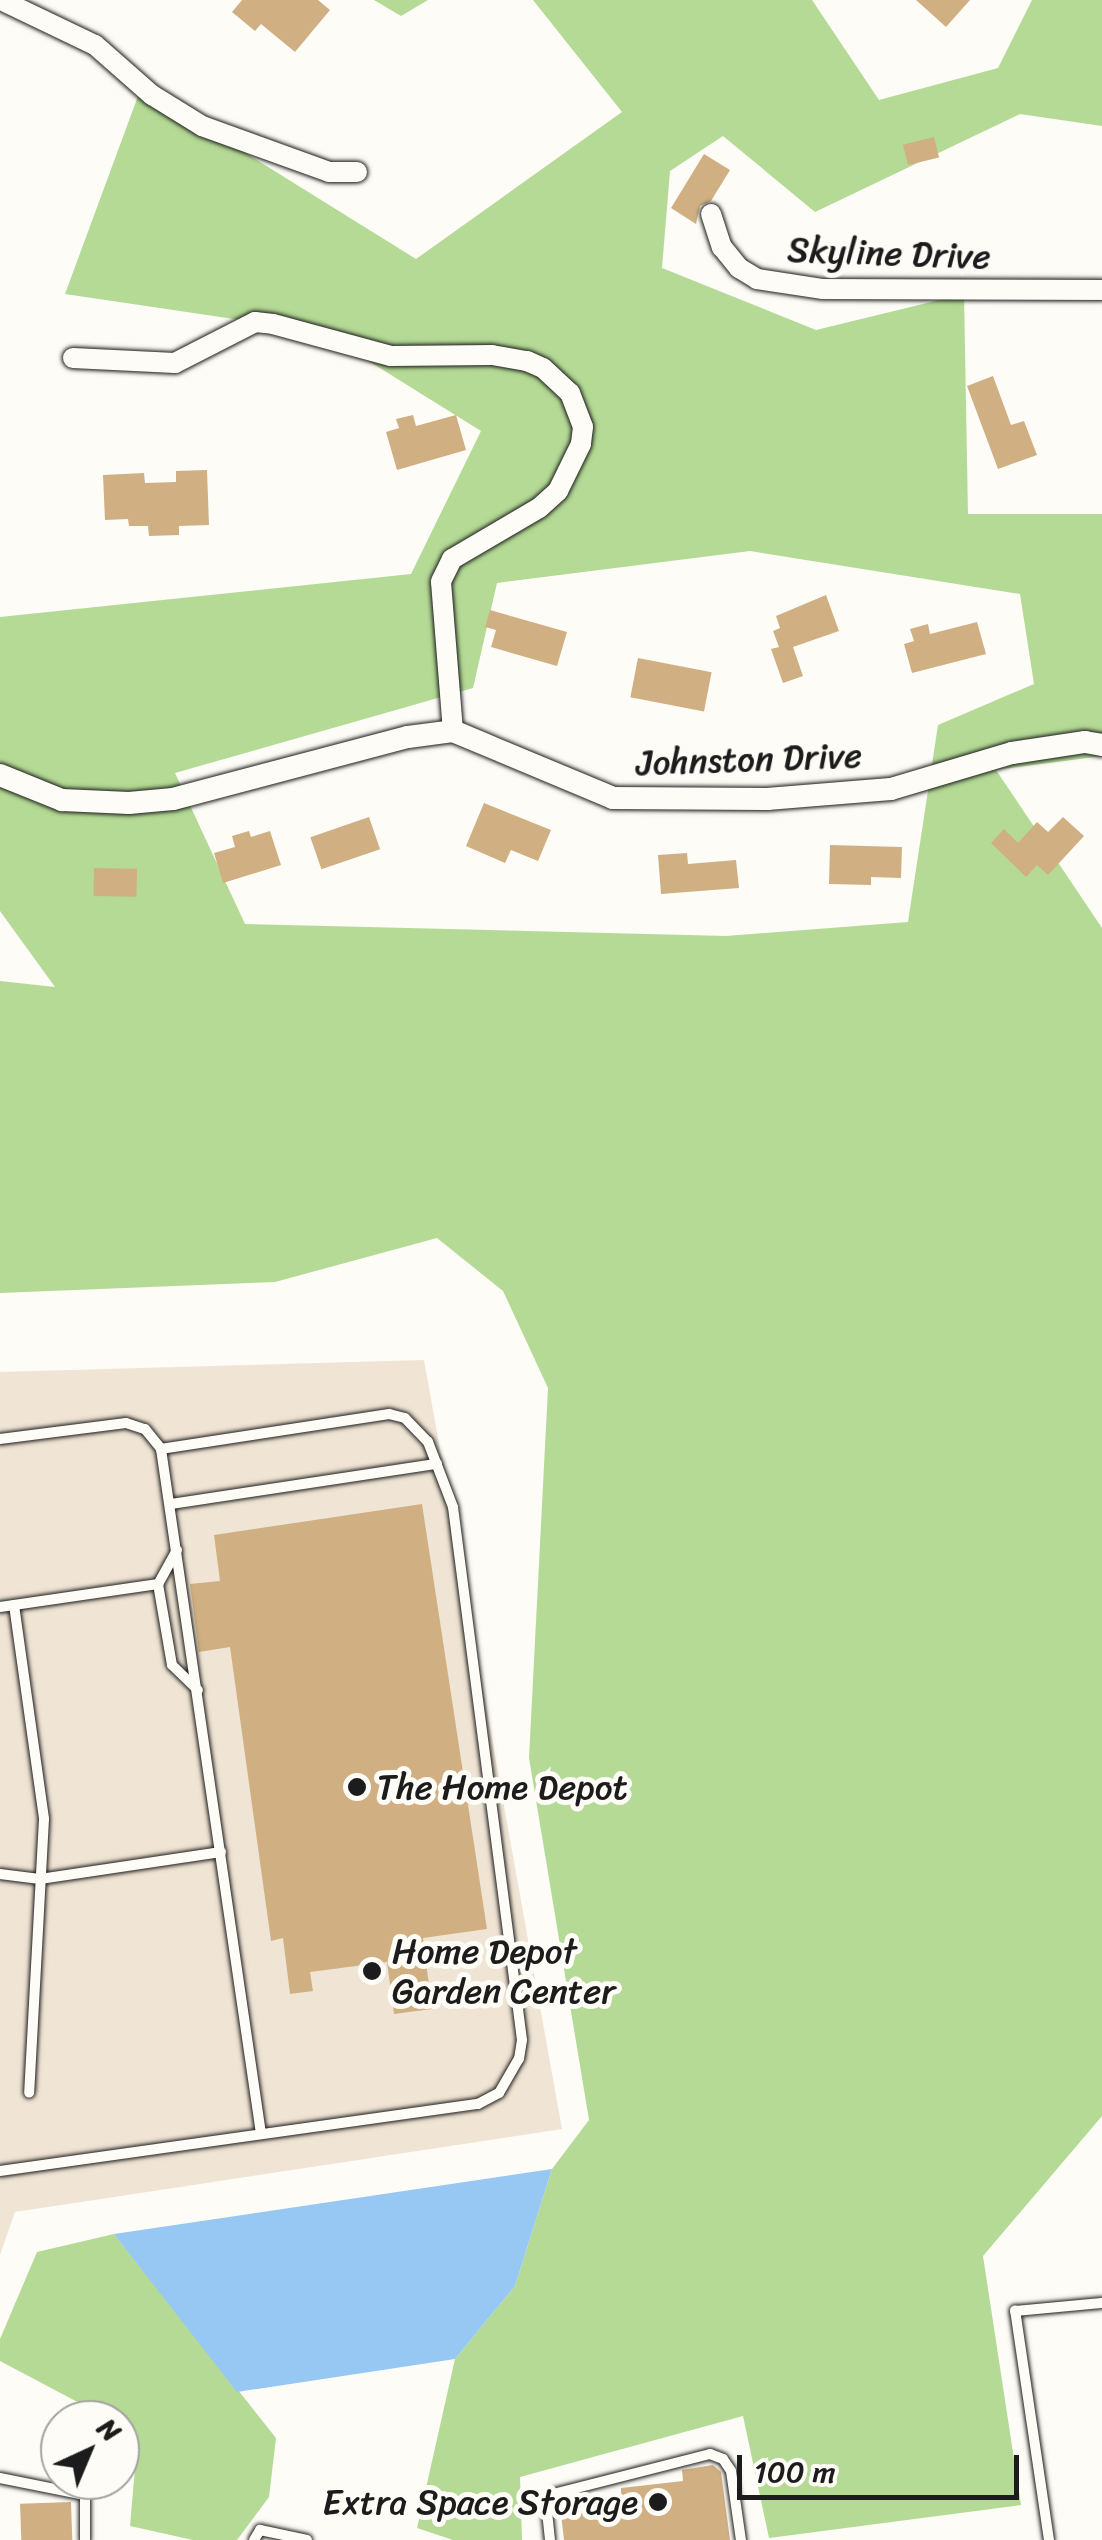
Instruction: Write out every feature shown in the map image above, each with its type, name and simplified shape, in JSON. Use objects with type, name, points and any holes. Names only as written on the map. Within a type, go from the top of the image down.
[{"type":"street","points":[[1,0],[95,45],[152,95],[202,126],[329,172],[357,172]]},
{"type":"street","name":"Skyline Drive","points":[[711,214],[722,247],[739,268],[757,279],[823,289],[1102,290]]},
{"type":"street","points":[[73,358],[132,357],[174,363],[255,322],[391,356],[492,355],[526,362],[543,368],[570,393],[583,428],[581,444],[558,491],[539,508],[452,559],[441,582],[453,732]]},
{"type":"street","name":"Johnston Drive","points":[[0,776],[62,800],[130,803],[173,798],[408,737],[453,732],[612,798],[767,799],[891,789],[1012,754],[1085,742],[1102,745]]},
{"type":"lane","points":[[0,2171],[478,2104],[499,2093],[519,2059],[522,2040],[452,1507],[437,1464],[419,1430],[389,1414],[160,1449]]},
{"type":"lane","points":[[0,1439],[126,1423],[145,1429],[160,1449],[178,1549],[261,2134]]},
{"type":"lane","points":[[170,1504],[437,1464]]},
{"type":"lane","points":[[178,1549],[158,1584],[172,1665],[198,1690]]},
{"type":"lane","points":[[0,1607],[158,1584]]},
{"type":"lane","points":[[14,1605],[44,1819],[29,2093]]},
{"type":"lane","points":[[0,1874],[40,1879],[221,1852]]},
{"type":"lane","points":[[1049,2540],[1015,2311],[1102,2303]]},
{"type":"lane","points":[[550,2540],[546,2504],[553,2494],[710,2454],[723,2459],[731,2470],[741,2540]]},
{"type":"lane","points":[[0,2478],[84,2495],[85,2540]]},
{"type":"lane","points":[[254,2540],[260,2530],[307,2540]]},
{"type":"shaded area","points":[[424,1360],[562,2129],[15,2212],[0,2255],[0,1372]]},
{"type":"green space","points":[[374,0],[428,0],[401,16]]},
{"type":"green space","points":[[533,0],[812,0],[879,100],[998,68],[1032,0],[1102,0],[1102,126],[1020,114],[815,212],[723,136],[670,171],[662,268],[816,330],[964,294],[968,514],[1102,514],[1102,756],[996,770],[1102,928],[1102,2116],[983,2256],[1021,2505],[769,2538],[743,2416],[520,2477],[522,2540],[453,2540],[417,2528],[455,2359],[515,2286],[552,2169],[589,2120],[529,1758],[548,1388],[503,1291],[437,1238],[275,1282],[0,1293],[0,981],[55,987],[0,911],[0,617],[411,574],[481,431],[322,332],[65,294],[141,88],[416,259],[622,112]],"holes":[[[750,551],[1020,594],[1034,684],[938,725],[908,922],[726,936],[245,924],[175,773],[473,688],[497,583]]]},
{"type":"green space","points":[[114,2234],[276,2438],[269,2497],[237,2540],[193,2540],[130,2526],[132,2500],[140,2500],[140,2400],[74,2400],[0,2361],[0,2339],[37,2252]]},
{"type":"water","points":[[552,2169],[515,2286],[455,2359],[237,2392],[114,2234]]},
{"type":"building","points":[[242,0],[318,0],[330,10],[295,52],[261,24],[255,31],[232,12]]},
{"type":"building","points":[[916,0],[970,0],[946,27]]},
{"type":"building","points":[[934,137],[939,157],[908,165],[903,145]]},
{"type":"building","points":[[704,154],[730,170],[711,201],[700,206],[696,224],[671,208]]},
{"type":"building","points":[[993,376],[1011,425],[1024,421],[1037,455],[998,469],[967,386]]},
{"type":"building","points":[[413,415],[416,426],[456,415],[466,450],[397,470],[386,432],[399,428],[396,419]]},
{"type":"building","points":[[207,470],[209,525],[179,526],[179,535],[149,536],[148,526],[129,526],[128,519],[105,520],[103,475],[144,473],[145,483],[176,482],[176,471]]},
{"type":"building","points":[[826,595],[839,631],[793,647],[803,676],[783,683],[771,649],[779,647],[773,631],[780,628],[776,616]]},
{"type":"building","points":[[490,610],[567,632],[557,666],[491,647],[496,630],[485,627]]},
{"type":"building","points":[[977,622],[986,654],[912,673],[904,644],[914,641],[910,629],[928,624],[930,634]]},
{"type":"building","points":[[638,658],[712,672],[704,712],[630,697]]},
{"type":"building","points":[[484,803],[551,830],[538,861],[511,850],[505,863],[466,846]]},
{"type":"building","points":[[369,817],[380,849],[321,869],[310,837]]},
{"type":"building","points":[[1063,817],[1084,836],[1048,875],[1037,865],[1026,877],[991,843],[1004,829],[1018,843],[1037,822],[1048,832]]},
{"type":"building","points":[[249,831],[251,837],[270,831],[281,865],[223,883],[214,853],[235,847],[232,836]]},
{"type":"building","points":[[830,845],[902,847],[901,878],[871,877],[871,885],[829,884]]},
{"type":"building","points":[[687,853],[688,864],[736,860],[739,888],[661,894],[658,855]]},
{"type":"building","points":[[94,868],[137,869],[137,897],[94,896]]},
{"type":"building","name":"The Home Depot","points":[[422,1504],[487,1929],[423,1938],[432,2009],[394,2014],[387,1962],[310,1972],[313,1991],[290,1994],[283,1938],[271,1941],[230,1647],[199,1652],[190,1584],[220,1581],[214,1535]]},
{"type":"building","name":"Extra Space Storage","points":[[713,2465],[721,2472],[730,2540],[564,2540],[560,2506],[621,2499],[621,2488],[683,2481],[682,2470]]},
{"type":"building","points":[[71,2502],[72,2540],[21,2540],[20,2504]]},
{"type":"place","name":"The Home Depot","points":[[357,1787]]},
{"type":"place","name":"Home Depot Garden Center","points":[[372,1971]]},
{"type":"place","name":"Extra Space Storage","points":[[658,2502]]}]
